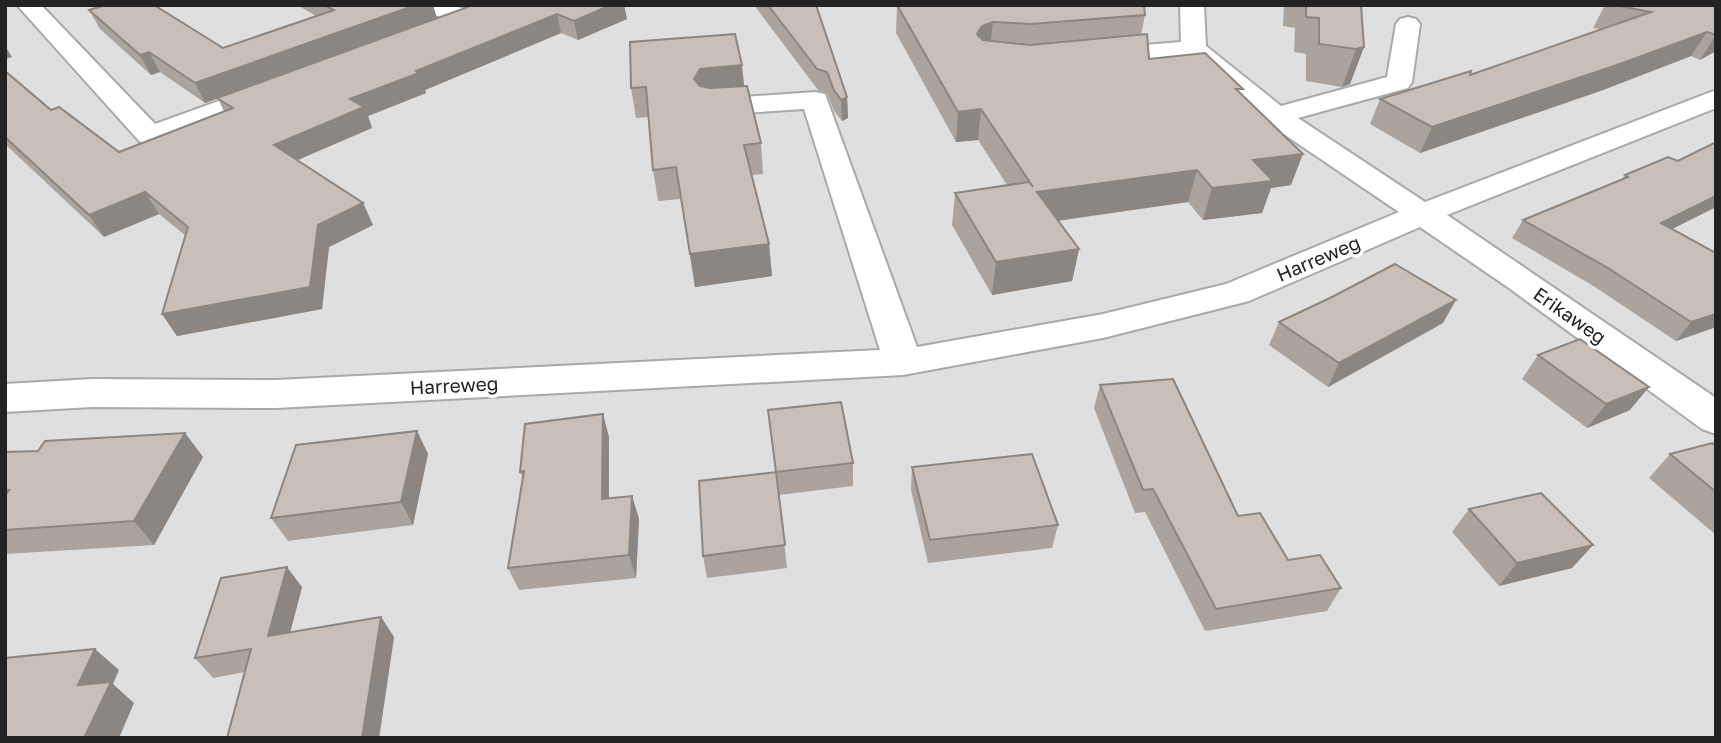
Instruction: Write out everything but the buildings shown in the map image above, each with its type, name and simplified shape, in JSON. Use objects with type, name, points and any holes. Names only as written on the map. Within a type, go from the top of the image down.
[{"type":"street","points":[[29,5],[150,136],[301,80]]},
{"type":"street","points":[[402,42],[465,19],[433,5]]},
{"type":"street","points":[[1069,59],[1194,48],[1192,5]]},
{"type":"street","points":[[1276,116],[1399,82],[1408,24]]},
{"type":"street","name":"Erikaweg","points":[[1194,48],[1276,116],[1521,280],[1716,419]]},
{"type":"street","name":"Harreweg","points":[[5,398],[92,393],[276,394],[903,362],[1103,326],[1237,292],[1422,214],[1716,98]]},
{"type":"street","points":[[714,107],[815,100],[903,362]]},
{"type":"shaded area","points":[[5,5],[1716,5],[1716,738],[5,738]]}]
